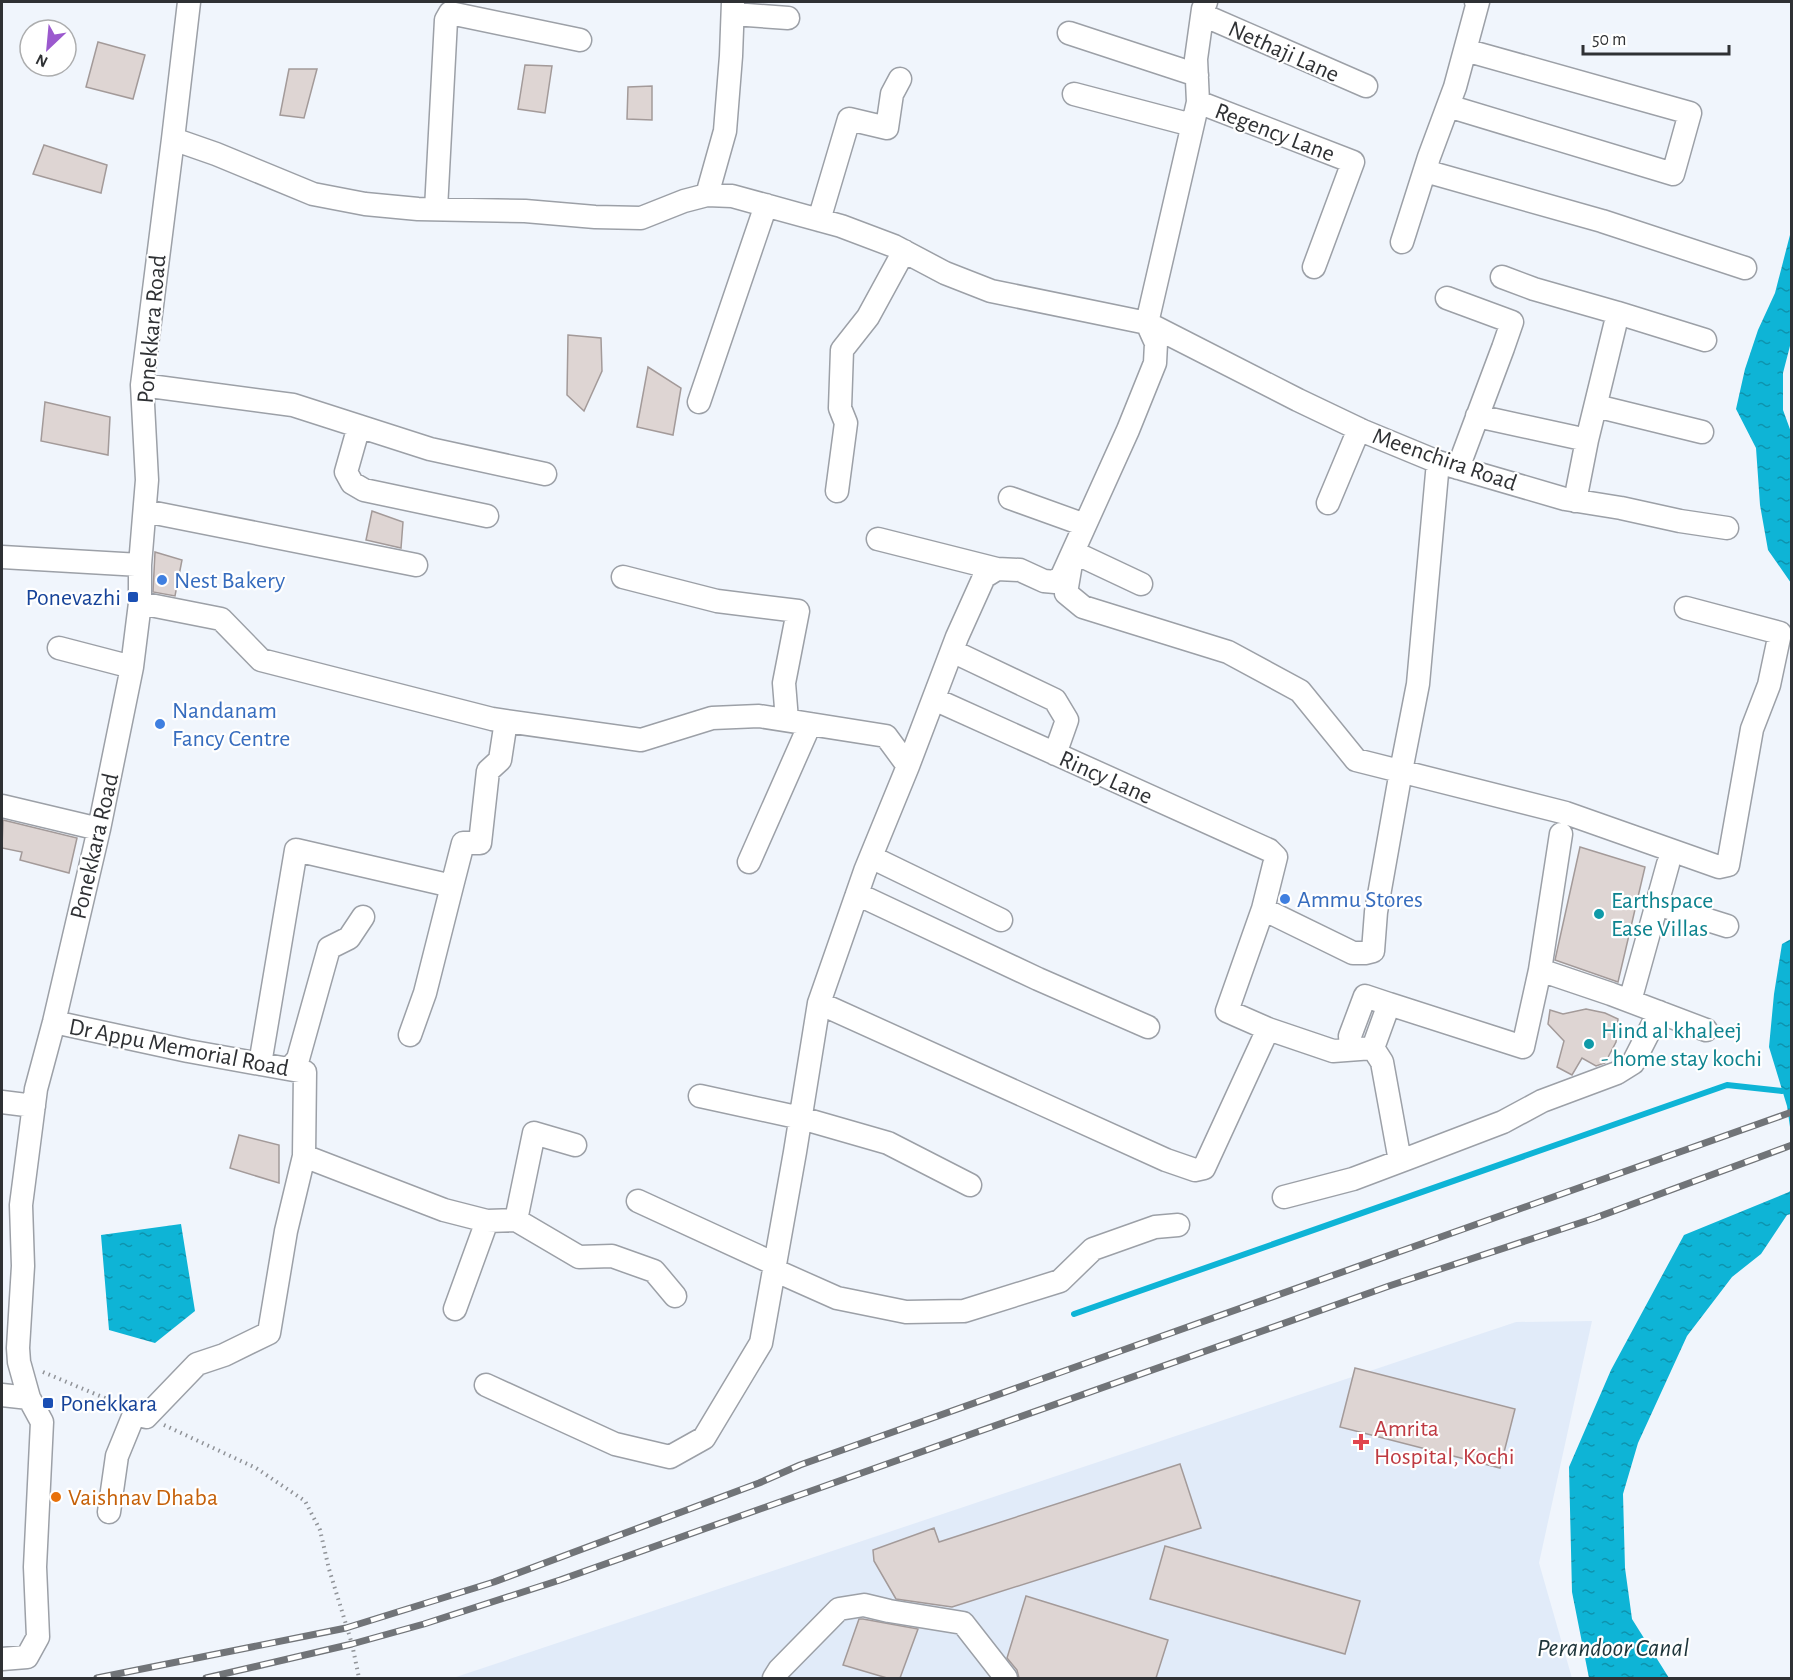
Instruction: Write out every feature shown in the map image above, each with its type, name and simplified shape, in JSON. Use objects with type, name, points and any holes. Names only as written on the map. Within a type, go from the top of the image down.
[{"type":"street","name":"Ponekkara Road","points":[[2,1659],[27,1657],[38,1636],[35,1567],[42,1422],[29,1398],[19,1362],[24,1266],[21,1205],[36,1089],[54,1023],[99,829],[132,667],[140,603],[140,565],[147,480],[142,385],[189,2]]},
{"type":"street","points":[[1402,242],[1455,87],[1478,2],[1476,2]]},
{"type":"street","points":[[173,139],[216,154],[313,195],[365,204],[641,218],[684,201],[707,195],[725,131],[733,8],[788,18]]},
{"type":"street","points":[[878,539],[997,569],[1020,570],[1044,581],[1055,582],[1062,576],[1128,430],[1155,363],[1156,343],[1148,323],[1198,102],[1196,59],[1204,8]]},
{"type":"street","name":"Nethaji Lane","points":[[1204,8],[1366,86]]},
{"type":"street","points":[[436,209],[446,20],[450,13],[580,40]]},
{"type":"street","points":[[1069,33],[1197,75]]},
{"type":"street","points":[[1448,106],[1672,174],[1689,113],[1465,50]]},
{"type":"street","points":[[819,220],[849,119],[887,128],[892,94],[900,79]]},
{"type":"street","points":[[1074,94],[1192,125]]},
{"type":"street","name":"Regency Lane","points":[[1198,102],[1353,162],[1314,267]]},
{"type":"street","points":[[1425,171],[1602,220],[1745,268]]},
{"type":"street","name":"Meenchira Road","points":[[707,195],[732,196],[841,226],[904,251],[945,273],[991,291],[1148,323],[1359,429],[1448,465],[1575,501],[1727,528]]},
{"type":"street","points":[[699,402],[766,205]]},
{"type":"street","points":[[837,491],[846,423],[840,408],[842,350],[868,317],[904,251]]},
{"type":"street","points":[[1502,277],[1534,289],[1705,340]]},
{"type":"street","points":[[1400,1161],[1382,1062],[1362,1048],[1333,1051],[1268,1029],[1227,1011],[1263,909],[1353,953],[1373,951],[1376,912],[1418,684],[1448,465],[1478,416],[1512,322],[1447,298]]},
{"type":"street","points":[[1575,501],[1587,440],[1618,313]]},
{"type":"street","points":[[142,385],[293,405],[430,449],[545,474]]},
{"type":"street","points":[[1596,406],[1702,432]]},
{"type":"street","points":[[1478,416],[1587,440]]},
{"type":"street","points":[[359,426],[346,472],[352,483],[364,490],[487,516]]},
{"type":"street","points":[[1328,503],[1359,429]]},
{"type":"street","points":[[1010,498],[1085,525]]},
{"type":"street","points":[[145,511],[416,566]]},
{"type":"street","points":[[1073,552],[1066,593],[1083,607],[1228,652],[1300,691],[1356,760],[1566,813],[1719,867],[1728,865],[1752,729],[1769,685],[1780,633],[1686,608]]},
{"type":"street","points":[[1073,552],[1141,584]]},
{"type":"street","points":[[2,557],[140,565]]},
{"type":"street","points":[[486,1385],[615,1444],[670,1456],[704,1438],[761,1343],[819,1003],[857,894],[952,651],[984,577],[997,569]]},
{"type":"street","points":[[623,577],[717,601],[798,611],[784,682],[787,720]]},
{"type":"street","points":[[140,603],[221,619],[261,660],[506,721],[642,740],[712,718],[759,716],[886,736],[908,766]]},
{"type":"street","points":[[59,648],[132,667]]},
{"type":"street","points":[[952,651],[1054,699],[1067,720],[1055,754]]},
{"type":"street","name":"Rincy Lane","points":[[934,699],[1269,850],[1276,857],[1263,909]]},
{"type":"street","points":[[410,1035],[425,993],[463,843],[480,843],[488,771],[500,760],[506,721]]},
{"type":"street","points":[[748,862],[810,724]]},
{"type":"street","points":[[2,806],[99,829]]},
{"type":"street","points":[[1362,1048],[1389,1004],[1523,1047],[1540,970],[1561,834]]},
{"type":"street","points":[[260,1064],[296,850],[452,886]]},
{"type":"street","points":[[871,857],[1001,920]]},
{"type":"street","points":[[1630,1001],[1668,864]]},
{"type":"street","points":[[857,894],[1038,979],[1148,1027]]},
{"type":"street","points":[[1657,904],[1727,926]]},
{"type":"street","points":[[109,1512],[117,1456],[140,1414],[197,1364],[224,1355],[270,1333],[286,1231],[304,1156],[298,1059],[329,948],[349,938],[363,917]]},
{"type":"street","points":[[1540,970],[1706,1030]]},
{"type":"street","points":[[819,1003],[1166,1160],[1195,1170],[1204,1168],[1268,1029]]},
{"type":"street","points":[[1284,1197],[1353,1179],[1503,1122],[1542,1101],[1617,1073],[1633,1063],[1659,1012]]},
{"type":"street","name":"Dr Appu Memorial Road","points":[[54,1023],[297,1071]]},
{"type":"street","points":[[699,1096],[801,1118],[888,1143],[970,1185]]},
{"type":"street","points":[[2,1102],[34,1106]]},
{"type":"street","points":[[516,1220],[534,1133],[575,1145]]},
{"type":"street","points":[[304,1156],[444,1210],[487,1221],[516,1220],[579,1257],[612,1256],[654,1271],[675,1296]]},
{"type":"street","points":[[638,1201],[837,1298],[906,1312],[964,1311],[1060,1281],[1093,1249],[1155,1227],[1178,1225]]},
{"type":"street","points":[[455,1309],[487,1221]]},
{"type":"street","points":[[2,1395],[29,1398]]},
{"type":"street","points":[[774,1678],[779,1670],[839,1609],[864,1605],[963,1623],[1006,1678]]},
{"type":"path","points":[[19,1362],[140,1414],[256,1468],[305,1501],[320,1530],[329,1569],[352,1644],[359,1678]]},
{"type":"shaded area","name":"Amrita Hospital, Kochi","points":[[1592,1321],[1539,1563],[1572,1678],[453,1678],[1516,1322]]},
{"type":"water","points":[[1791,231],[1791,342],[1783,373],[1783,410],[1791,432],[1791,583],[1768,550],[1760,505],[1756,448],[1736,409],[1745,369],[1758,330],[1775,293]]},
{"type":"water","points":[[1791,939],[1791,1134],[1787,1106],[1769,1047],[1782,944]]},
{"type":"water","name":"Perandoor Canal","points":[[1791,1190],[1791,1214],[1787,1215],[1761,1254],[1732,1277],[1687,1336],[1638,1443],[1623,1494],[1625,1568],[1632,1619],[1669,1678],[1589,1678],[1572,1592],[1569,1467],[1611,1370],[1684,1235]]},
{"type":"water","points":[[181,1224],[195,1311],[155,1343],[109,1330],[101,1235]]},
{"type":"building","points":[[98,42],[145,55],[133,99],[86,87]]},
{"type":"building","points":[[525,65],[552,66],[545,113],[518,109]]},
{"type":"building","points":[[289,69],[317,69],[304,118],[280,115]]},
{"type":"building","points":[[652,86],[652,120],[627,119],[628,87]]},
{"type":"building","points":[[44,145],[107,165],[101,193],[33,174]]},
{"type":"building","points":[[568,335],[601,338],[602,371],[584,411],[567,395]]},
{"type":"building","points":[[648,367],[681,388],[673,435],[637,427]]},
{"type":"building","points":[[45,402],[110,417],[108,455],[41,441]]},
{"type":"building","points":[[372,511],[403,522],[401,548],[366,540]]},
{"type":"building","name":"Nest Bakery","points":[[155,552],[182,560],[175,596],[153,592]]},
{"type":"building","points":[[3,820],[77,838],[69,873],[20,860],[22,852],[2,848]]},
{"type":"building","name":"Earthspace Ease Villas","points":[[1580,847],[1645,867],[1618,982],[1555,960]]},
{"type":"building","name":"Hind al khaleej - home stay kochi","points":[[1586,1009],[1605,1013],[1618,1019],[1616,1042],[1605,1063],[1596,1066],[1582,1058],[1572,1075],[1557,1067],[1564,1041],[1548,1024],[1550,1010],[1563,1014]]},
{"type":"building","points":[[239,1135],[279,1145],[279,1183],[230,1168]]},
{"type":"building","points":[[1355,1368],[1515,1409],[1500,1468],[1340,1427]]},
{"type":"building","points":[[1180,1464],[1201,1528],[952,1607],[896,1599],[874,1561],[873,1550],[934,1528],[939,1542]]},
{"type":"building","points":[[1165,1546],[1360,1601],[1345,1654],[1150,1599]]},
{"type":"building","points":[[1026,1596],[1168,1640],[1156,1678],[1019,1678],[1017,1670],[1007,1658]]},
{"type":"building","points":[[859,1619],[918,1629],[900,1678],[887,1678],[843,1665]]},
{"type":"waterway","points":[[1074,1314],[1727,1085],[1782,1091]]},
{"type":"railway","points":[[97,1678],[346,1628],[494,1582],[759,1483],[800,1465],[1792,1112]]},
{"type":"railway","points":[[206,1678],[352,1644],[424,1624],[560,1580],[1389,1286],[1595,1218],[1792,1145]]},
{"type":"place","name":"Nest Bakery","points":[[162,580]]},
{"type":"place","name":"Ponevazhi","points":[[133,597]]},
{"type":"place","name":"Nandanam Fancy Centre","points":[[160,724]]},
{"type":"place","name":"Ammu Stores","points":[[1285,899]]},
{"type":"place","name":"Earthspace Ease Villas","points":[[1599,914]]},
{"type":"place","name":"Hind al khaleej - home stay kochi","points":[[1589,1044]]},
{"type":"place","name":"Ponekkara","points":[[48,1403]]},
{"type":"place","name":"Amrita Hospital, Kochi","points":[[1361,1442]]},
{"type":"place","name":"Vaishnav Dhaba","points":[[56,1497]]}]
